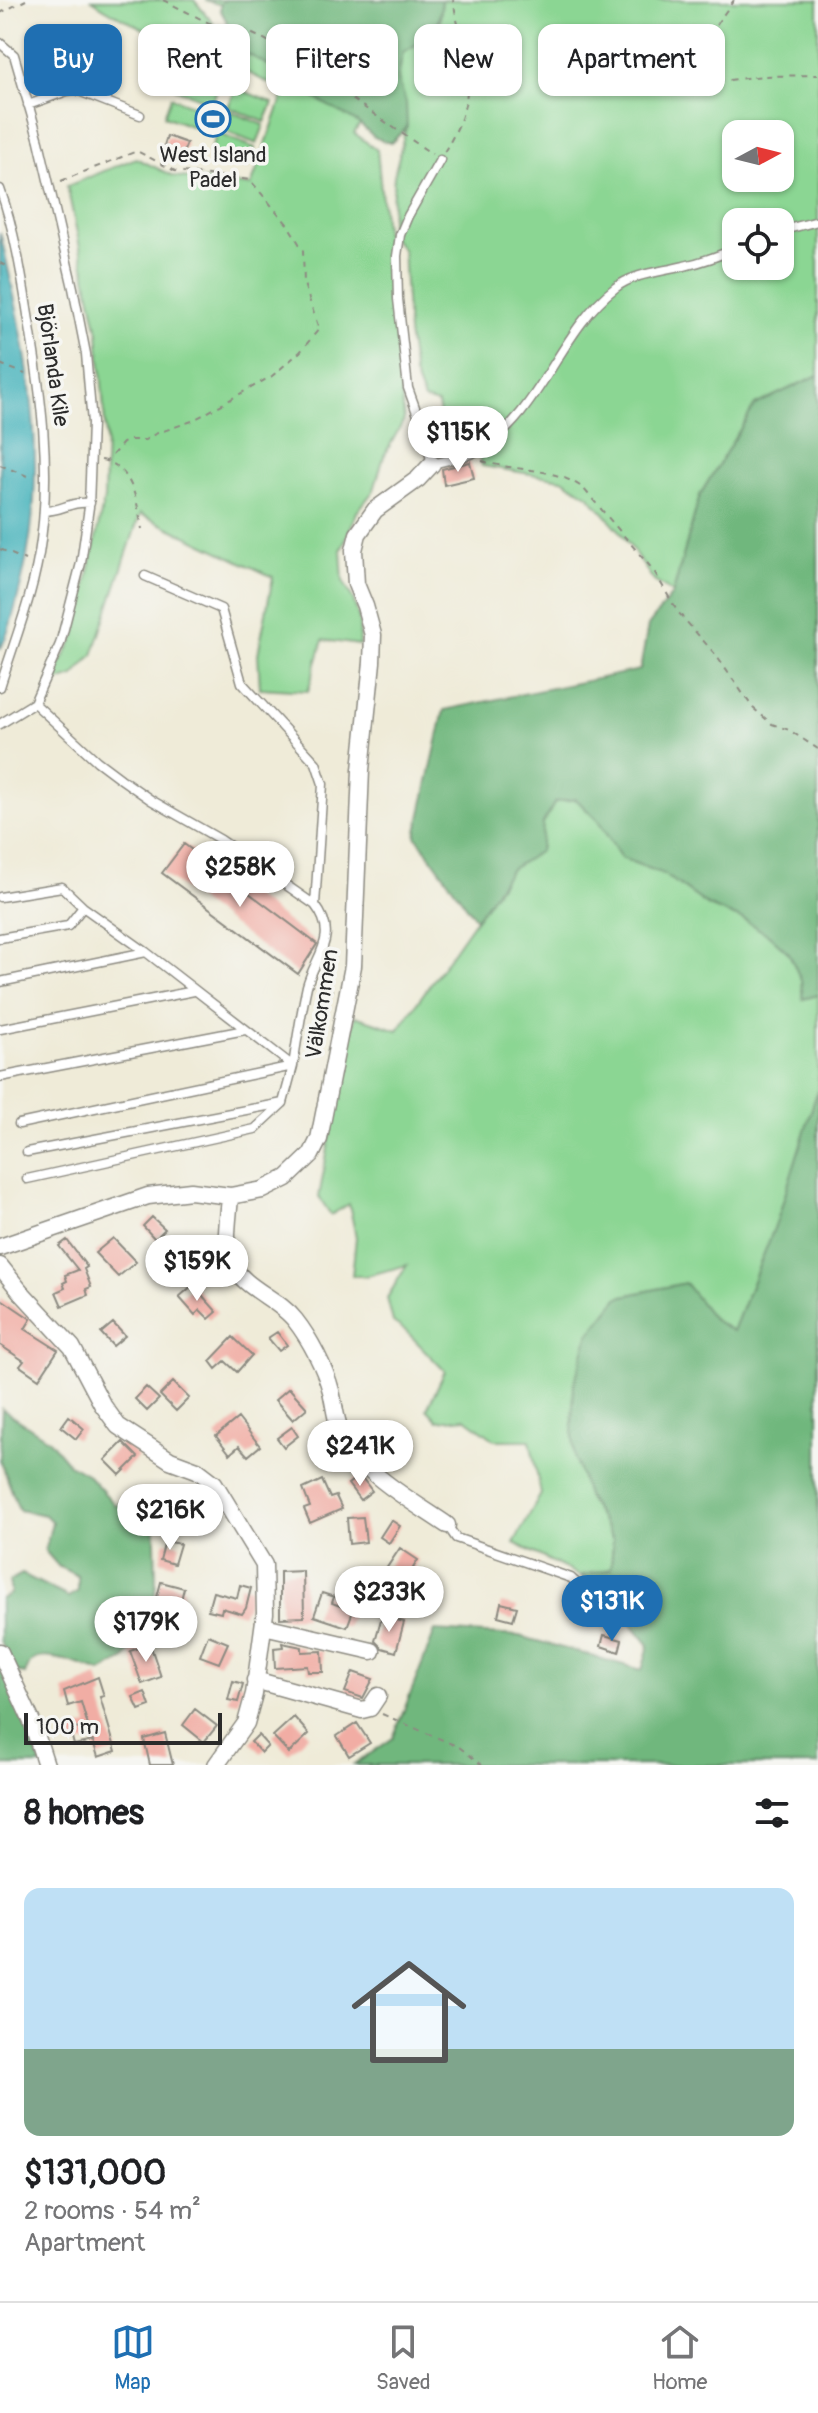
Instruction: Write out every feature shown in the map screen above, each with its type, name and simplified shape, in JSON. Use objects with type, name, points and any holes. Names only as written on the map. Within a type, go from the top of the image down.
[{"type":"street","name":"Välkommen","points":[[0,1247],[148,1196],[191,1191],[230,1196],[263,1190],[287,1178],[311,1155],[319,1139],[353,966],[361,770],[373,635],[356,584],[354,550],[358,534],[375,510],[418,479],[432,464]]},
{"type":"street","points":[[230,1196],[228,1255],[232,1265],[242,1278],[295,1320],[324,1372],[340,1429],[355,1452],[378,1476],[416,1506],[447,1525]]},
{"type":"street","points":[[0,1266],[72,1347],[102,1404],[118,1426],[170,1460],[197,1470],[214,1483],[264,1565],[264,1626],[246,1723],[216,1765]]},
{"type":"street","points":[[264,1626],[372,1651]]},
{"type":"street","points":[[0,1652],[32,1722],[46,1765]]},
{"type":"street","points":[[255,1680],[362,1710],[374,1702]]},
{"type":"lane","points":[[0,43],[14,55],[49,186],[86,354],[92,423],[90,503],[81,563],[60,644],[34,703],[0,724]]},
{"type":"lane","points":[[28,105],[76,90],[140,115]]},
{"type":"lane","points":[[440,160],[408,216],[400,235],[397,256],[398,299],[408,388],[432,464],[474,453],[504,431],[520,414],[573,336],[617,286],[630,278],[687,266],[722,253]]},
{"type":"lane","name":"Björlanda Kile","points":[[0,189],[21,269],[45,434],[41,542],[31,588],[0,687]]},
{"type":"lane","points":[[794,227],[818,221]]},
{"type":"lane","points":[[44,511],[55,511],[75,502],[90,503]]},
{"type":"lane","points":[[145,576],[221,609],[242,683],[316,763],[323,784],[315,905]]},
{"type":"lane","points":[[27,1179],[255,1129],[283,1103],[308,981],[319,963],[326,930],[324,916],[315,905],[221,840],[121,779],[34,703]]},
{"type":"lane","points":[[0,897],[62,887],[83,907],[293,1066]]},
{"type":"lane","points":[[0,938],[68,926],[83,907]]},
{"type":"lane","points":[[0,982],[146,952]]},
{"type":"lane","points":[[0,1029],[194,991]]},
{"type":"lane","points":[[0,1077],[245,1030]]},
{"type":"lane","points":[[19,1124],[293,1066]]},
{"type":"lane","points":[[27,1152],[283,1103]]},
{"type":"lane","points":[[447,1525],[456,1538],[571,1578],[604,1616]]},
{"type":"path","points":[[0,13],[26,0]]},
{"type":"path","points":[[163,0],[209,23],[246,31],[266,40],[440,160],[461,122],[468,100],[468,79],[453,0]]},
{"type":"path","points":[[734,0],[692,58],[688,69],[693,79],[703,83],[763,76],[818,75]]},
{"type":"path","points":[[49,186],[137,151],[175,171],[250,180],[288,225],[303,250],[304,284],[319,329],[300,352],[272,376],[211,411],[145,440],[123,443],[107,461]]},
{"type":"path","points":[[0,263],[10,268]]},
{"type":"path","points":[[0,364],[29,376]]},
{"type":"path","points":[[474,453],[483,462],[553,473],[583,488],[654,571],[677,611],[715,654],[753,708],[772,724],[789,730],[818,749]]},
{"type":"path","points":[[92,459],[107,461],[128,477],[142,529]]},
{"type":"path","points":[[0,465],[37,480]]},
{"type":"path","points":[[0,549],[26,561]]},
{"type":"path","points":[[308,981],[327,987],[338,996],[349,994]]},
{"type":"path","points":[[374,1702],[459,1747],[482,1765]]},
{"type":"green space","points":[[92,0],[194,0],[214,24],[138,26]]},
{"type":"green space","points":[[205,0],[409,0],[440,21],[442,0],[818,0],[818,375],[755,405],[700,495],[673,593],[654,581],[619,530],[589,496],[562,479],[482,466],[478,445],[443,431],[438,404],[424,400],[414,375],[408,333],[403,250],[390,235],[394,176],[406,128],[362,96],[398,96],[398,24],[266,26],[248,13]]},
{"type":"green space","points":[[226,0],[442,0],[436,24],[414,24],[414,46],[403,52],[398,78],[398,24],[266,24],[266,64],[250,55],[250,24],[227,24],[220,9],[221,3]]},
{"type":"green space","points":[[250,56],[266,63],[266,82],[250,74]]},
{"type":"green space","points":[[398,78],[406,103],[407,127],[392,142],[386,142],[374,137],[360,124],[312,96],[398,96]]},
{"type":"green space","points":[[250,94],[273,103],[265,122],[228,107],[233,96]]},
{"type":"green space","points":[[195,96],[215,96],[212,103]]},
{"type":"green space","points":[[283,96],[312,96],[360,124],[354,133],[377,150],[404,420],[384,456],[374,490],[357,512],[341,550],[343,581],[359,619],[360,645],[323,640],[308,691],[260,688],[258,654],[273,577],[140,514],[93,655],[74,676],[50,684],[76,635],[104,499],[106,437],[98,332],[67,186],[136,158],[173,176],[251,186]]},
{"type":"green space","points":[[171,97],[208,111],[201,130],[164,116]]},
{"type":"green space","points":[[227,110],[264,125],[257,144],[219,129]]},
{"type":"green space","points":[[217,133],[255,148],[247,167],[210,152]]},
{"type":"green space","points":[[818,375],[818,995],[803,999],[801,980],[789,953],[769,935],[744,920],[709,906],[664,874],[621,858],[598,821],[576,799],[555,802],[543,823],[540,851],[511,869],[476,919],[416,836],[444,710],[640,670],[648,626],[673,593],[700,495],[755,405]]},
{"type":"green space","points":[[576,799],[598,821],[621,858],[664,874],[709,906],[744,920],[769,935],[789,953],[801,980],[803,999],[818,995],[818,1089],[777,1221],[733,1331],[714,1320],[685,1283],[619,1297],[587,1496],[613,1540],[611,1569],[580,1576],[514,1543],[541,1494],[530,1440],[495,1440],[465,1418],[438,1421],[427,1409],[445,1371],[393,1322],[387,1298],[407,1265],[366,1276],[352,1276],[356,1237],[349,1204],[331,1215],[319,1197],[355,1016],[398,1030],[511,869],[540,851],[543,823],[555,802]]},
{"type":"green space","points":[[818,1089],[818,1765],[354,1765],[393,1738],[435,1631],[519,1636],[642,1670],[649,1645],[604,1589],[580,1576],[611,1569],[613,1540],[587,1496],[575,1457],[572,1427],[574,1384],[589,1334],[619,1297],[685,1283],[714,1320],[733,1331],[777,1221]]},
{"type":"green space","points":[[2,1409],[49,1440],[69,1464],[88,1475],[116,1506],[136,1490],[154,1503],[156,1581],[153,1616],[125,1659],[101,1672],[45,1657],[31,1662],[25,1674],[16,1672],[0,1640],[0,1599],[11,1593],[9,1581],[22,1574],[68,1597],[78,1591],[78,1576],[59,1567],[45,1551],[52,1522],[45,1515],[19,1510],[0,1459]]},
{"type":"green space","points":[[0,1661],[41,1765],[0,1765]]},
{"type":"water","points":[[0,232],[19,320],[32,405],[35,491],[22,580],[0,650]]},
{"type":"building","points":[[167,136],[187,143],[183,153],[164,146]]},
{"type":"building","points":[[470,462],[474,478],[444,485],[442,469]]},
{"type":"building","points":[[184,844],[317,944],[298,974],[162,873]]},
{"type":"building","points":[[152,1217],[165,1229],[155,1239],[143,1226]]},
{"type":"building","points":[[113,1238],[136,1262],[118,1277],[95,1253]]},
{"type":"building","points":[[67,1240],[87,1267],[84,1269],[91,1287],[86,1289],[88,1295],[62,1306],[56,1292],[65,1288],[65,1275],[78,1270],[59,1246]]},
{"type":"building","points":[[193,1285],[217,1312],[209,1319],[200,1310],[195,1315],[179,1297]]},
{"type":"building","points":[[0,1298],[31,1319],[25,1329],[58,1350],[39,1379],[20,1366],[24,1361],[0,1345]]},
{"type":"building","points":[[113,1323],[125,1336],[113,1346],[101,1333]]},
{"type":"building","points":[[277,1332],[287,1345],[279,1351],[268,1338]]},
{"type":"building","points":[[233,1337],[252,1355],[237,1372],[225,1361],[216,1369],[210,1361]]},
{"type":"building","points":[[173,1382],[189,1398],[176,1411],[160,1395]]},
{"type":"building","points":[[146,1387],[159,1399],[147,1411],[135,1399]]},
{"type":"building","points":[[289,1388],[307,1408],[293,1420],[275,1400]]},
{"type":"building","points":[[69,1416],[84,1429],[76,1439],[61,1427]]},
{"type":"building","points":[[238,1418],[260,1446],[248,1456],[239,1446],[230,1454],[216,1436]]},
{"type":"building","points":[[292,1427],[298,1436],[284,1447],[277,1438]]},
{"type":"building","points":[[123,1442],[138,1457],[120,1475],[105,1460]]},
{"type":"building","points":[[360,1475],[372,1491],[360,1500],[348,1484]]},
{"type":"building","points":[[322,1480],[330,1498],[336,1496],[342,1509],[310,1523],[304,1509],[310,1507],[303,1489]]},
{"type":"building","points":[[363,1517],[366,1542],[349,1544],[347,1518]]},
{"type":"building","points":[[391,1520],[400,1526],[389,1543],[380,1537]]},
{"type":"building","points":[[165,1541],[180,1544],[174,1564],[160,1560]]},
{"type":"building","points":[[400,1548],[418,1560],[413,1568],[417,1571],[401,1596],[378,1581]]},
{"type":"building","points":[[303,1571],[304,1617],[280,1618],[280,1572]]},
{"type":"building","points":[[161,1582],[184,1588],[179,1608],[159,1606],[160,1602],[156,1601]]},
{"type":"building","points":[[240,1585],[251,1588],[242,1614],[222,1608],[221,1613],[208,1610],[213,1592],[237,1598]]},
{"type":"building","points":[[322,1593],[334,1597],[332,1603],[353,1611],[347,1627],[314,1616]]},
{"type":"building","points":[[501,1603],[517,1607],[513,1620],[498,1616]]},
{"type":"building","points":[[382,1616],[404,1622],[396,1652],[382,1648],[375,1641]]},
{"type":"building","points":[[208,1635],[228,1643],[219,1663],[200,1656]]},
{"type":"building","points":[[604,1635],[622,1640],[619,1652],[601,1646]]},
{"type":"building","points":[[282,1643],[302,1647],[302,1652],[322,1651],[323,1672],[308,1672],[307,1666],[275,1668],[274,1648],[283,1647]]},
{"type":"building","points":[[150,1644],[161,1677],[142,1684],[130,1651]]},
{"type":"building","points":[[353,1672],[373,1679],[363,1698],[345,1692]]},
{"type":"building","points":[[98,1677],[104,1696],[100,1697],[116,1751],[98,1757],[93,1741],[74,1745],[70,1730],[88,1726],[81,1702],[68,1706],[64,1691]]},
{"type":"building","points":[[233,1681],[243,1684],[238,1702],[228,1700]]},
{"type":"building","points":[[145,1692],[150,1706],[139,1710],[133,1697]]},
{"type":"building","points":[[195,1709],[217,1726],[204,1742],[183,1725]]},
{"type":"building","points":[[294,1717],[309,1734],[289,1753],[273,1736]]},
{"type":"building","points":[[357,1723],[370,1743],[349,1756],[337,1736]]},
{"type":"building","points":[[165,1733],[173,1765],[150,1765],[144,1739]]},
{"type":"building","points":[[258,1735],[268,1746],[261,1753],[251,1742]]},
{"type":"place","name":"West Island Padel","points":[[213,119]]}]
